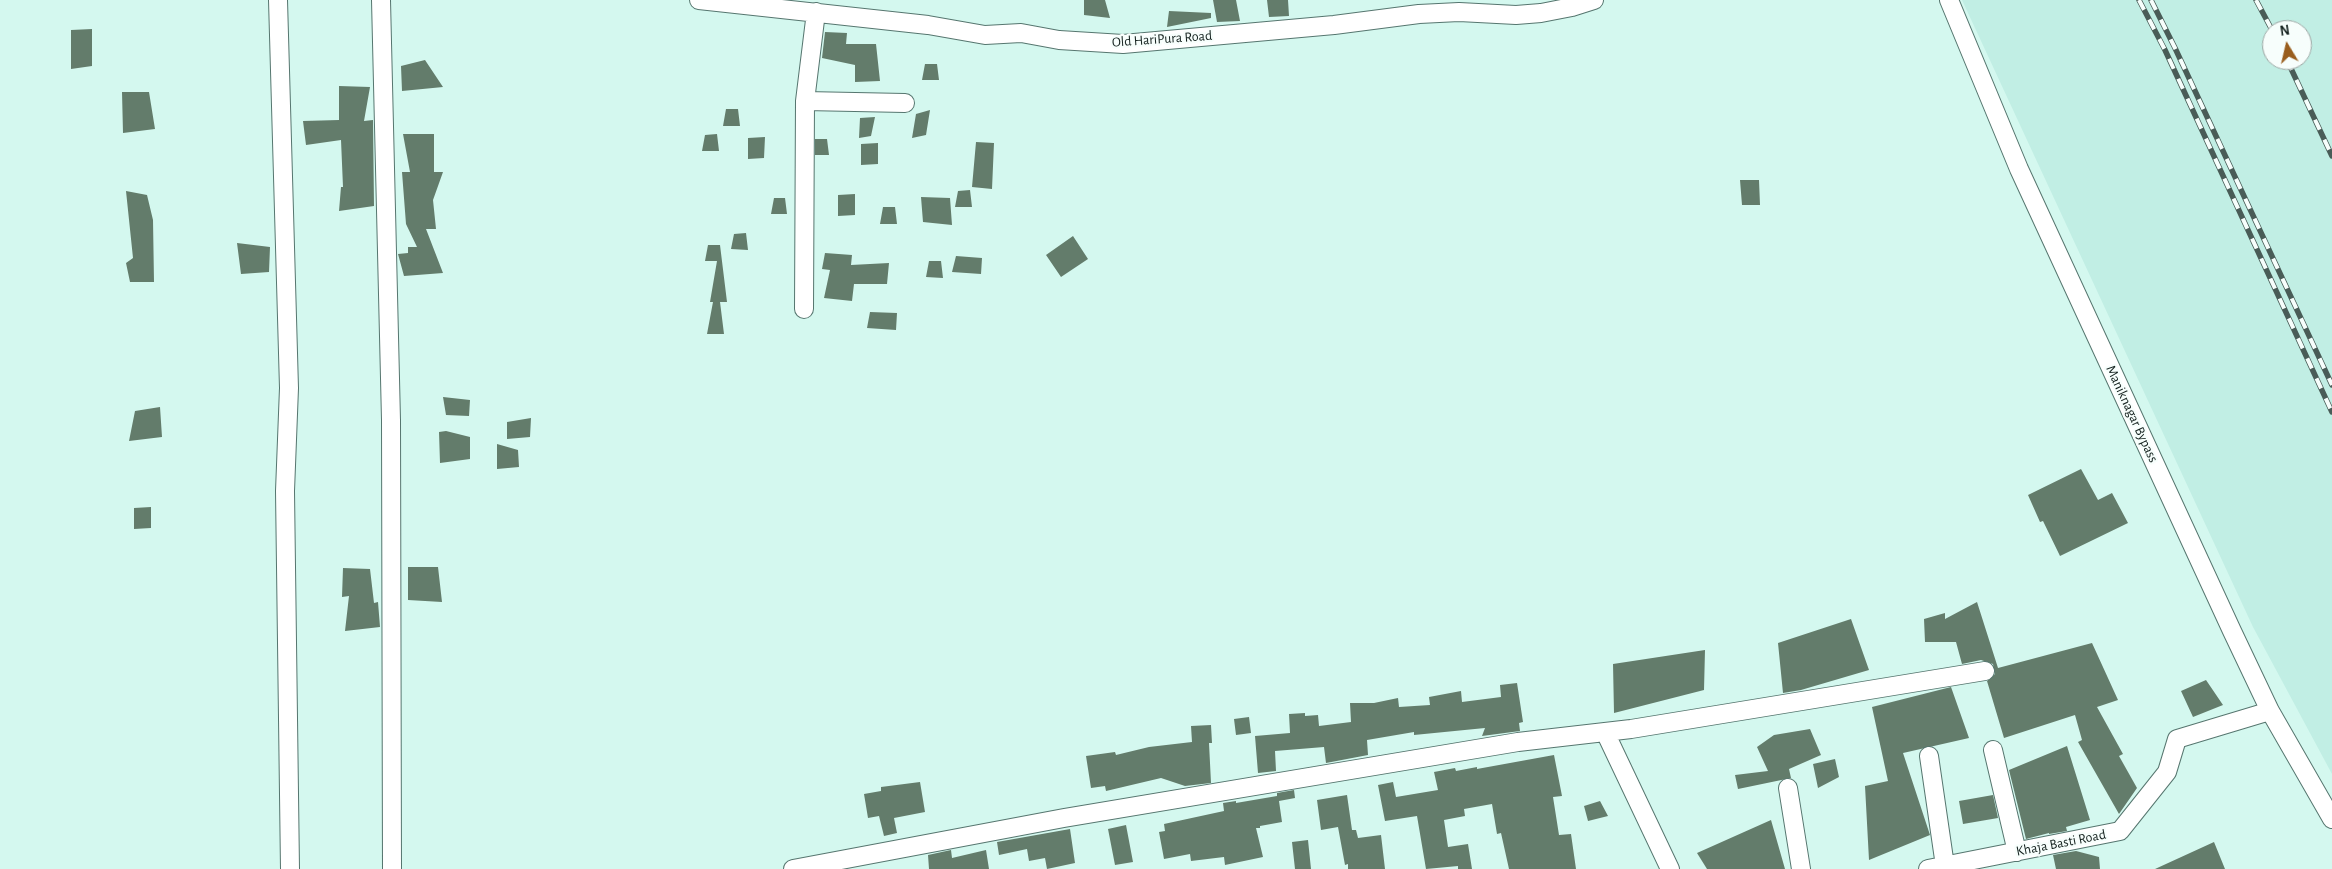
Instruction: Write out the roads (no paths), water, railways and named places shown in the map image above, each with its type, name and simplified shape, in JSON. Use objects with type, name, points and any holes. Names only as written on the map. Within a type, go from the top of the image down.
[{"type":"street","points":[[278,0],[289,388],[286,491],[290,869]]},
{"type":"street","points":[[381,0],[391,420],[392,869]]},
{"type":"street","name":"Old HariPura Road","points":[[699,0],[790,5],[816,12],[928,25],[985,35],[1021,32],[1068,41],[1123,44],[1334,25],[1419,14],[1541,13],[1572,7],[1594,0]]},
{"type":"street","name":"Maniknagar Bypass","points":[[1949,0],[2019,169],[2270,711],[2332,819]]},
{"type":"street","points":[[804,309],[805,101],[816,12]]},
{"type":"street","points":[[805,101],[905,103]]},
{"type":"street","points":[[793,869],[1074,817],[1518,742],[1605,732],[1985,672]]},
{"type":"street","name":"Khaja Basti Road","points":[[1928,869],[2120,831],[2167,772],[2177,739],[2270,711]]},
{"type":"street","points":[[1605,732],[1670,869]]},
{"type":"street","points":[[1993,750],[2017,852]]},
{"type":"street","points":[[1929,756],[1945,866]]},
{"type":"street","points":[[1788,788],[1800,869]]},
{"type":"railway","points":[[2139,0],[2165,50],[2332,412]]},
{"type":"railway","points":[[2151,0],[2332,385]]},
{"type":"railway","points":[[2256,0],[2267,20]]},
{"type":"railway","points":[[2292,70],[2332,156]]}]
